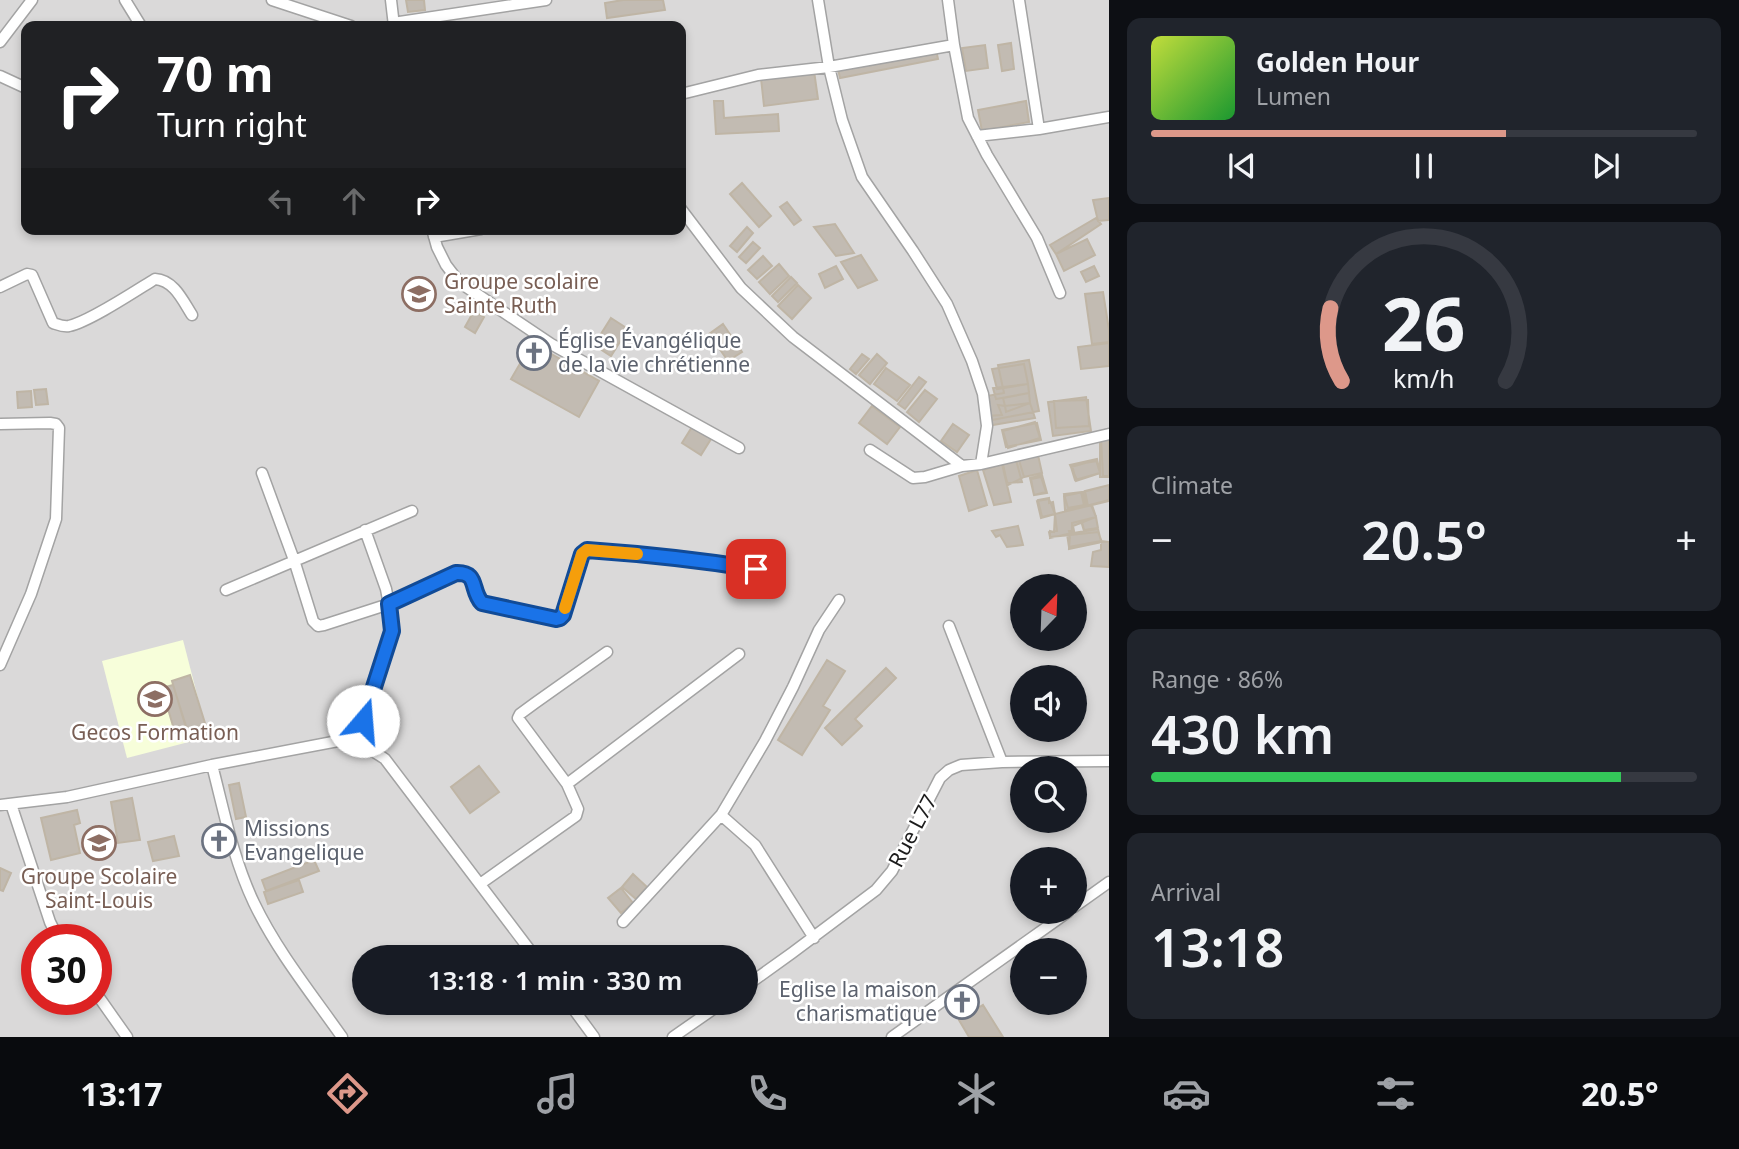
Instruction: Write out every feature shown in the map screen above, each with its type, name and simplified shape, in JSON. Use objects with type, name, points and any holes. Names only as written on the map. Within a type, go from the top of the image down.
[{"type":"street","points":[[0,42],[32,0]]},
{"type":"street","points":[[125,0],[138,21]]},
{"type":"street","points":[[272,0],[336,21]]},
{"type":"street","points":[[391,0],[393,21]]},
{"type":"street","points":[[412,21],[546,0]]},
{"type":"street","points":[[818,0],[829,67],[842,120],[862,177],[947,304],[972,361],[983,394],[987,426],[981,464]]},
{"type":"street","points":[[948,0],[968,118],[1037,238],[1060,293]]},
{"type":"street","points":[[1019,0],[1039,129]]},
{"type":"street","points":[[686,93],[758,75],[829,67],[954,46]]},
{"type":"street","points":[[0,76],[21,86]]},
{"type":"street","points":[[977,136],[1109,117]]},
{"type":"street","points":[[686,216],[741,288],[793,337],[962,466]]},
{"type":"street","points":[[434,235],[446,265],[459,282],[551,344],[739,448]]},
{"type":"street","points":[[0,286],[27,274],[32,275],[53,323],[61,326],[73,325],[93,316],[155,279],[162,279],[177,291],[192,316]]},
{"type":"street","points":[[0,424],[50,423],[59,428],[56,519],[31,594],[0,664]]},
{"type":"street","points":[[870,450],[914,478],[1109,434]]},
{"type":"street","points":[[262,473],[313,621],[318,626],[389,604],[456,573],[465,572],[471,578],[476,596],[482,603],[560,618],[582,554],[587,550],[647,554],[756,569]]},
{"type":"street","points":[[226,590],[412,510]]},
{"type":"street","points":[[356,744],[392,631],[386,589],[365,530]]},
{"type":"street","points":[[623,922],[721,815],[765,741],[819,630],[839,600]]},
{"type":"street","points":[[949,626],[1002,762]]},
{"type":"street","points":[[480,884],[576,816],[578,809],[567,784],[518,718],[607,652]]},
{"type":"street","points":[[567,784],[739,654]]},
{"type":"street","points":[[51,924],[6,805],[67,797],[338,741],[371,749],[385,759],[526,945]]},
{"type":"street","name":"Rue L77","points":[[758,977],[885,881],[940,778],[949,770],[961,765],[1002,762],[1109,761]]},
{"type":"street","points":[[212,765],[237,862],[253,901],[271,936],[342,1037]]},
{"type":"street","points":[[721,815],[755,845],[814,937]]},
{"type":"street","points":[[1087,898],[1109,883]]},
{"type":"street","points":[[892,1037],[1051,924]]},
{"type":"street","points":[[112,1015],[127,1037]]},
{"type":"street","points":[[578,1015],[594,1037]]},
{"type":"street","points":[[673,1037],[705,1015]]},
{"type":"shaded area","points":[[0,0],[1109,0],[1109,1037],[0,1037]]},
{"type":"shaded area","name":"Gecos Formation","points":[[183,640],[208,737],[127,758],[102,661]]},
{"type":"building","points":[[406,0],[424,0],[425,10],[408,12]]},
{"type":"building","points":[[663,0],[665,10],[607,18],[605,3]]},
{"type":"building","points":[[1011,43],[1014,69],[1002,71],[998,45]]},
{"type":"building","points":[[985,45],[988,68],[966,71],[962,48]]},
{"type":"building","points":[[936,50],[938,59],[840,78],[838,69]]},
{"type":"building","points":[[814,71],[818,99],[764,106],[761,78]]},
{"type":"building","points":[[714,101],[723,101],[724,118],[778,114],[779,131],[716,134]]},
{"type":"building","points":[[1026,101],[1029,122],[982,131],[978,110]]},
{"type":"building","points":[[742,183],[771,216],[759,227],[730,194]]},
{"type":"building","points":[[1109,198],[1109,220],[1098,221],[1093,200]]},
{"type":"building","points":[[787,202],[801,220],[794,225],[780,207]]},
{"type":"building","points":[[1096,218],[1101,224],[1056,254],[1050,245]]},
{"type":"building","points":[[835,224],[854,253],[836,256],[814,227]]},
{"type":"building","points":[[747,227],[753,233],[737,252],[730,246]]},
{"type":"building","points":[[1087,239],[1095,255],[1064,271],[1056,254]]},
{"type":"building","points":[[753,242],[760,248],[746,263],[739,257]]},
{"type":"building","points":[[861,255],[877,280],[858,288],[841,262]]},
{"type":"building","points":[[763,256],[772,266],[757,279],[748,270]]},
{"type":"building","points":[[779,264],[789,276],[770,294],[759,282]]},
{"type":"building","points":[[836,266],[843,279],[825,288],[819,274]]},
{"type":"building","points":[[1094,266],[1099,276],[1086,282],[1081,272]]},
{"type":"building","points":[[791,277],[797,283],[778,302],[772,296]]},
{"type":"building","points":[[798,285],[811,298],[792,319],[778,306]]},
{"type":"building","points":[[1103,292],[1109,342],[1092,344],[1085,294]]},
{"type":"building","points":[[474,311],[484,317],[475,333],[465,327]]},
{"type":"building","points":[[611,318],[628,329],[611,356],[594,345]]},
{"type":"building","points":[[723,324],[742,352],[728,361],[709,334]]},
{"type":"building","points":[[532,343],[599,381],[579,417],[511,379]]},
{"type":"building","points":[[1109,343],[1109,366],[1081,369],[1078,347]]},
{"type":"building","points":[[862,354],[869,359],[856,374],[850,369]]},
{"type":"building","points":[[877,354],[887,363],[870,384],[859,375]]},
{"type":"building","points":[[1029,360],[1039,411],[992,420],[987,396],[1004,393],[998,365]]},
{"type":"building","points":[[1024,364],[1028,384],[997,389],[992,369]]},
{"type":"building","points":[[886,368],[910,385],[897,401],[874,384]]},
{"type":"building","points":[[919,377],[926,382],[905,409],[898,404]]},
{"type":"building","points":[[1028,384],[1029,393],[996,399],[993,388]]},
{"type":"building","points":[[46,389],[48,404],[36,405],[34,390]]},
{"type":"building","points":[[925,390],[937,399],[919,422],[907,412]]},
{"type":"building","points":[[31,391],[32,407],[18,408],[17,392]]},
{"type":"building","points":[[1029,393],[1030,403],[1005,406],[1003,398]]},
{"type":"building","points":[[1086,397],[1091,431],[1053,436],[1048,402]]},
{"type":"building","points":[[1088,400],[1089,426],[1056,428],[1054,401]]},
{"type":"building","points":[[1030,403],[1035,418],[987,426],[988,416],[1002,415],[998,405],[1005,406],[1006,412]]},
{"type":"building","points":[[872,406],[900,427],[887,444],[859,423]]},
{"type":"building","points":[[1035,422],[1040,438],[1008,448],[1003,431]]},
{"type":"building","points":[[1037,423],[1041,440],[1006,447],[1002,430]]},
{"type":"building","points":[[953,424],[969,435],[957,452],[941,441]]},
{"type":"building","points":[[692,427],[711,439],[701,455],[682,443]]},
{"type":"building","points":[[1109,437],[1109,476],[1103,476],[1101,438]]},
{"type":"building","points":[[1100,438],[1109,438],[1109,477],[1100,477]]},
{"type":"building","points":[[1038,455],[1042,473],[1024,477],[1019,460]]},
{"type":"building","points":[[1097,459],[1100,473],[1077,480],[1070,465]]},
{"type":"building","points":[[1016,460],[1022,482],[1007,483],[1003,464]]},
{"type":"building","points":[[1019,460],[1024,477],[1008,485],[1002,464]]},
{"type":"building","points":[[1096,460],[1100,473],[1075,480],[1071,467]]},
{"type":"building","points":[[1097,461],[1100,473],[1076,481],[1072,465]]},
{"type":"building","points":[[1002,464],[1011,502],[994,505],[983,470]]},
{"type":"building","points":[[977,470],[987,505],[969,511],[959,476]]},
{"type":"building","points":[[1042,475],[1047,493],[1034,495],[1030,478]]},
{"type":"building","points":[[1041,477],[1046,492],[1034,495],[1031,479]]},
{"type":"building","points":[[1109,485],[1109,501],[1088,506],[1085,491]]},
{"type":"building","points":[[1109,485],[1109,500],[1086,506],[1083,492]]},
{"type":"building","points":[[1081,492],[1084,505],[1068,508],[1064,494]]},
{"type":"building","points":[[1083,492],[1086,506],[1065,510],[1064,496]]},
{"type":"building","points":[[1049,498],[1049,503],[1053,502],[1055,514],[1042,517],[1038,500]]},
{"type":"building","points":[[1049,499],[1055,514],[1041,518],[1037,501]]},
{"type":"building","points":[[1091,505],[1096,517],[1072,523],[1072,533],[1050,538],[1050,531],[1054,532],[1055,514]]},
{"type":"building","points":[[1092,505],[1096,517],[1073,526],[1074,531],[1069,531],[1070,535],[1050,537],[1049,532],[1057,531],[1055,514]]},
{"type":"building","points":[[1096,517],[1098,528],[1084,530],[1082,522]]},
{"type":"building","points":[[1096,517],[1098,529],[1084,531],[1081,521]]},
{"type":"building","points":[[1018,526],[1023,545],[1007,547],[1000,535],[996,537],[992,531]]},
{"type":"building","points":[[1098,529],[1101,541],[1069,547],[1067,534]]},
{"type":"building","points":[[1098,532],[1102,542],[1069,549],[1070,535]]},
{"type":"building","points":[[1101,541],[1109,542],[1109,567],[1091,566],[1093,552],[1101,550]]},
{"type":"building","points":[[827,660],[845,671],[823,706],[830,710],[802,755],[778,740]]},
{"type":"building","points":[[886,668],[896,678],[855,719],[862,726],[842,745],[825,728]]},
{"type":"building","points":[[190,675],[209,736],[190,741],[172,681]]},
{"type":"building","points":[[173,685],[187,729],[175,733],[162,688]]},
{"type":"building","points":[[479,766],[499,792],[470,813],[451,787]]},
{"type":"building","points":[[239,783],[246,817],[236,819],[229,785]]},
{"type":"building","points":[[132,798],[140,840],[118,843],[111,802]]},
{"type":"building","points":[[77,810],[80,823],[74,825],[80,853],[51,860],[41,818]]},
{"type":"building","points":[[174,836],[179,856],[153,861],[148,842]]},
{"type":"building","points":[[220,838],[225,854],[212,857],[208,842]]},
{"type":"building","points":[[314,860],[319,871],[266,891],[262,880]]},
{"type":"building","points":[[0,868],[11,873],[3,891],[0,890]]},
{"type":"building","points":[[633,874],[647,887],[636,899],[622,887]]},
{"type":"building","points":[[299,880],[303,892],[268,904],[264,892]]},
{"type":"building","points":[[621,888],[633,903],[621,913],[608,898]]},
{"type":"building","points":[[983,1005],[1003,1037],[969,1037],[959,1020]]},
{"type":"slow traffic","points":[[565,608],[584,552],[587,550],[637,554]]},
{"type":"place","name":"Groupe scolaire Sainte Ruth","points":[[419,294]]},
{"type":"place","name":"Église Évangélique de la vie chrétienne","points":[[534,353]]},
{"type":"place","name":"Gecos Formation","points":[[155,699]]},
{"type":"place","name":"Missions Evangelique","points":[[219,841]]},
{"type":"place","name":"Groupe Scolaire Saint-Louis","points":[[99,843]]},
{"type":"place","name":"Eglise la maison charismatique","points":[[962,1002]]},
{"type":"route","points":[[363,721],[392,631],[389,604],[456,573],[465,572],[471,578],[478,601],[482,603],[556,619],[563,615],[582,554],[587,550],[647,554],[756,569]]}]
